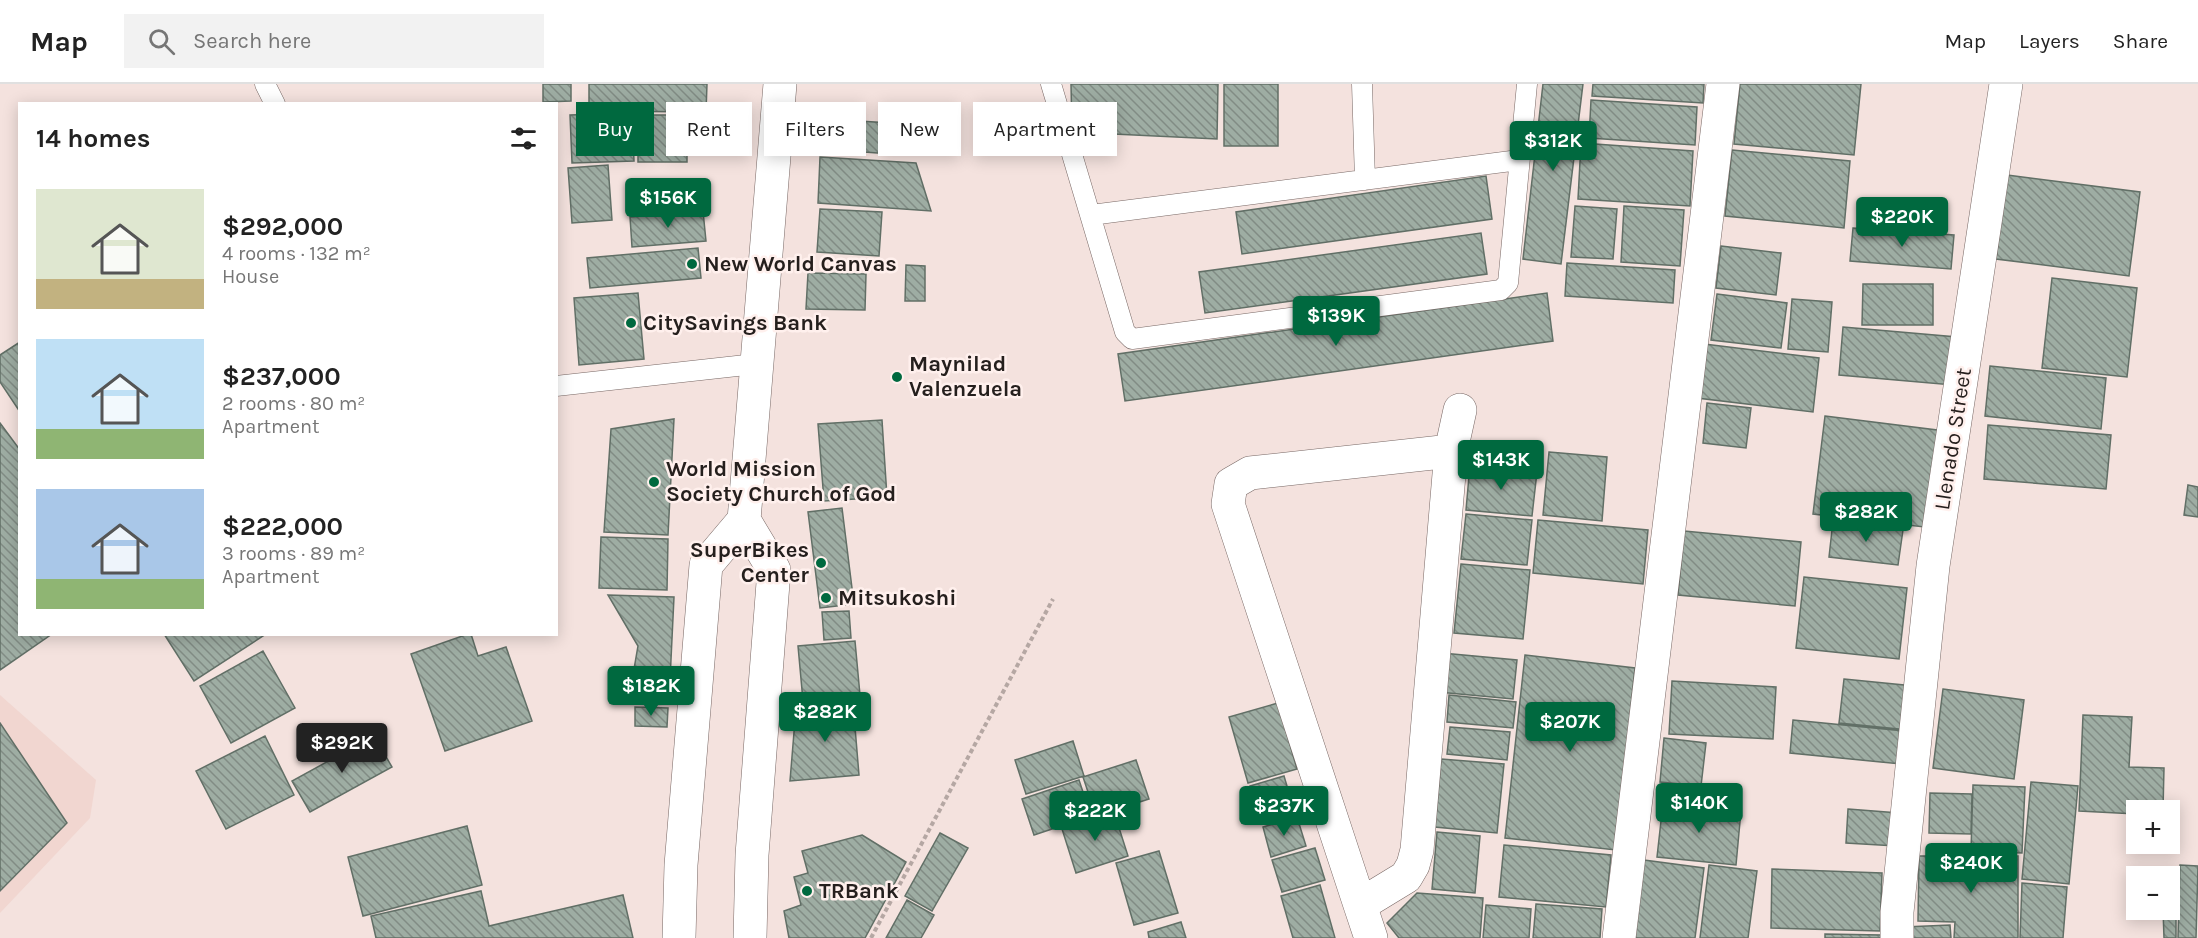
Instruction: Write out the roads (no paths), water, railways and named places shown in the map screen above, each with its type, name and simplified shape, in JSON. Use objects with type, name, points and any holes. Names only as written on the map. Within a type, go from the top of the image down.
[{"type":"main road","points":[[750,938],[752,855],[774,570],[744,520],[755,364],[780,84]]},
{"type":"main road","points":[[1619,938],[1723,84]]},
{"type":"main road","name":"Llenado Street","points":[[1897,938],[1897,912],[1933,566],[2006,84]]},
{"type":"main road","points":[[1359,904],[1406,877],[1413,865],[1417,850],[1451,451],[1460,410]]},
{"type":"main road","points":[[1371,938],[1228,504],[1232,484],[1250,473],[1451,451]]},
{"type":"main road","points":[[679,938],[681,865],[706,565],[744,520]]},
{"type":"lane","points":[[265,84],[274,102]]},
{"type":"lane","points":[[1051,84],[1125,332],[1132,339],[1501,290],[1508,283],[1527,84]]},
{"type":"lane","points":[[1362,84],[1365,180]]},
{"type":"lane","points":[[1091,215],[1519,160]]},
{"type":"lane","points":[[558,386],[755,364]]},
{"type":"place","name":"New World Canvas","points":[[692,264]]},
{"type":"place","name":"CitySavings Bank","points":[[631,323]]},
{"type":"place","name":"Maynilad Valenzuela","points":[[897,377]]},
{"type":"place","name":"World Mission Society Church of God","points":[[654,482]]},
{"type":"place","name":"SuperBikes Center","points":[[821,563]]},
{"type":"place","name":"Mitsukoshi","points":[[826,598]]},
{"type":"place","name":"TRBank","points":[[807,891]]}]
